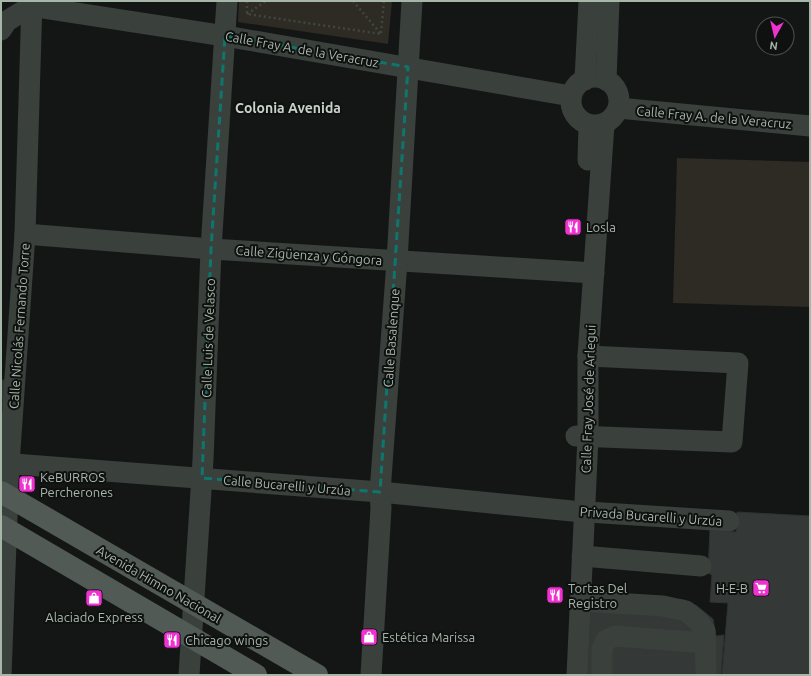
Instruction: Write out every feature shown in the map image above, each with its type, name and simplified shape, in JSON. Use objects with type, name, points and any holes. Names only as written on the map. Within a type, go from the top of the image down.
[{"type":"main road","name":"Avenida Himno Nacional","points":[[5,494],[317,675]]},
{"type":"main road","points":[[4,528],[256,675]]},
{"type":"street","name":"Calle Luis de Velasco","points":[[189,675],[202,478],[211,249],[227,1]]},
{"type":"street","name":"Calle Basalenque","points":[[371,675],[382,508],[380,492],[397,261],[412,1]]},
{"type":"street","points":[[586,80],[589,1]]},
{"type":"street","points":[[606,80],[609,1]]},
{"type":"street","name":"Calle Fray A. de la Veracruz","points":[[31,3],[571,96]]},
{"type":"street","points":[[1,30],[7,21],[31,3]]},
{"type":"street","name":"Calle Nicolás Fernando Torre","points":[[1,675],[5,464],[25,234],[31,3]]},
{"type":"street","points":[[592,78],[606,80],[617,92],[619,100],[618,108],[611,120],[597,124],[577,117],[573,111],[571,96],[574,89],[586,80],[592,78]]},
{"type":"street","name":"Calle Fray A. de la Veracruz","points":[[618,108],[810,126]]},
{"type":"street","name":"Calle Fray José de Arlegui","points":[[577,675],[571,641],[582,436],[588,273],[597,124]]},
{"type":"street","name":"Calle Zigüenza y Góngora","points":[[25,234],[211,249],[588,273]]},
{"type":"street","name":"Calle Fray José de Arlegui","points":[[582,436],[588,356],[588,273]]},
{"type":"street","points":[[582,436],[732,442],[738,363],[588,356]]},
{"type":"street","name":"Calle Bucarelli y Urzúa","points":[[5,464],[380,492],[578,511]]},
{"type":"street","name":"Calle Fray José de Arlegui","points":[[564,675],[581,601],[582,556],[578,511]]},
{"type":"street","name":"Privada Bucarelli y Urzúa","points":[[578,511],[729,522]]},
{"type":"street","points":[[582,556],[701,566]]},
{"type":"street","points":[[581,601],[663,606],[686,611],[698,621],[705,631],[706,675]]},
{"type":"street","points":[[602,675],[602,649],[606,640],[615,636],[706,643]]},
{"type":"path","points":[[246,14],[247,1]]},
{"type":"path","points":[[246,14],[266,1]]},
{"type":"path","points":[[353,1],[381,34]]},
{"type":"path","points":[[381,34],[384,1]]},
{"type":"path","points":[[246,14],[381,34]]},
{"type":"highlighted area","points":[[225,36],[408,67],[380,492],[202,478],[211,249]]},
{"type":"shaded area","points":[[239,1],[392,1],[388,44],[238,22]]},
{"type":"shaded area","points":[[677,158],[810,162],[810,307],[673,303]]},
{"type":"building","points":[[1,380],[5,380],[2,408],[1,408]]},
{"type":"building","name":"H-E-B","points":[[737,512],[810,516],[810,675],[722,675],[728,603],[710,602],[712,575],[708,573],[710,530],[736,532]]},
{"type":"building","points":[[591,593],[684,600],[697,606],[713,619],[716,636],[724,635],[721,675],[587,675]]},
{"type":"place","name":"Losla","points":[[573,227]]},
{"type":"place","name":"KeBURROS Percherones","points":[[27,484]]},
{"type":"place","name":"H-E-B","points":[[761,588]]},
{"type":"place","name":"Tortas Del Registro","points":[[555,595]]},
{"type":"place","name":"Alaciado Express","points":[[94,598]]},
{"type":"place","name":"Estética Marissa","points":[[369,637]]},
{"type":"place","name":"Chicago wings","points":[[172,640]]},
{"type":"district","name":"Colonia Avenida","points":[[288,108]]}]
